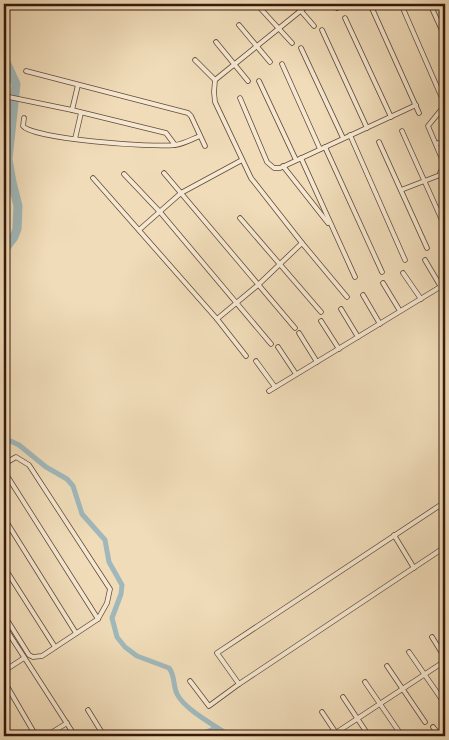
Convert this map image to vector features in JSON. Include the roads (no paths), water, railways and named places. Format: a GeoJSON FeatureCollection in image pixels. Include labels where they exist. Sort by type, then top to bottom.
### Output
{"type":"FeatureCollection","features":[{"type":"Feature","properties":{"kind":"street"},"geometry":{"type":"LineString","coordinates":[[295,4],[314,26]]}},
{"type":"Feature","properties":{"kind":"street"},"geometry":{"type":"LineString","coordinates":[[309,4],[215,80],[214,97],[242,160],[258,188],[347,297]]}},
{"type":"Feature","properties":{"kind":"street"},"geometry":{"type":"LineString","coordinates":[[370,4],[419,113]]}},
{"type":"Feature","properties":{"kind":"street"},"geometry":{"type":"LineString","coordinates":[[401,4],[445,105],[428,126],[445,167],[441,170],[440,175]]}},
{"type":"Feature","properties":{"kind":"street"},"geometry":{"type":"LineString","coordinates":[[430,4],[445,37]]}},
{"type":"Feature","properties":{"kind":"street"},"geometry":{"type":"LineString","coordinates":[[260,8],[292,44]]}},
{"type":"Feature","properties":{"kind":"street"},"geometry":{"type":"LineString","coordinates":[[345,18],[391,117]]}},
{"type":"Feature","properties":{"kind":"street"},"geometry":{"type":"LineString","coordinates":[[239,25],[270,62]]}},
{"type":"Feature","properties":{"kind":"street"},"geometry":{"type":"LineString","coordinates":[[322,30],[367,128]]}},
{"type":"Feature","properties":{"kind":"street"},"geometry":{"type":"LineString","coordinates":[[216,42],[248,80]]}},
{"type":"Feature","properties":{"kind":"street"},"geometry":{"type":"LineString","coordinates":[[301,48],[343,138]]}},
{"type":"Feature","properties":{"kind":"street"},"geometry":{"type":"LineString","coordinates":[[195,60],[215,80]]}},
{"type":"Feature","properties":{"kind":"street"},"geometry":{"type":"LineString","coordinates":[[282,64],[320,149]]}},
{"type":"Feature","properties":{"kind":"street"},"geometry":{"type":"LineString","coordinates":[[26,71],[188,113],[205,146]]}},
{"type":"Feature","properties":{"kind":"street"},"geometry":{"type":"LineString","coordinates":[[259,81],[296,160]]}},
{"type":"Feature","properties":{"kind":"street"},"geometry":{"type":"LineString","coordinates":[[72,110],[78,85]]}},
{"type":"Feature","properties":{"kind":"street"},"geometry":{"type":"LineString","coordinates":[[4,96],[72,110],[166,134],[175,145]]}},
{"type":"Feature","properties":{"kind":"street"},"geometry":{"type":"LineString","coordinates":[[240,98],[267,162],[274,168],[283,166],[416,105]]}},
{"type":"Feature","properties":{"kind":"street"},"geometry":{"type":"LineString","coordinates":[[75,139],[82,113]]}},
{"type":"Feature","properties":{"kind":"street"},"geometry":{"type":"LineString","coordinates":[[24,118],[23,126],[29,131],[75,139],[147,146],[175,145],[200,136]]}},
{"type":"Feature","properties":{"kind":"street"},"geometry":{"type":"LineString","coordinates":[[402,131],[445,227]]}},
{"type":"Feature","properties":{"kind":"street"},"geometry":{"type":"LineString","coordinates":[[350,136],[405,260]]}},
{"type":"Feature","properties":{"kind":"street"},"geometry":{"type":"LineString","coordinates":[[436,144],[445,140]]}},
{"type":"Feature","properties":{"kind":"street"},"geometry":{"type":"LineString","coordinates":[[379,142],[427,248]]}},
{"type":"Feature","properties":{"kind":"street"},"geometry":{"type":"LineString","coordinates":[[325,147],[382,272]]}},
{"type":"Feature","properties":{"kind":"street"},"geometry":{"type":"LineString","coordinates":[[300,158],[356,277]]}},
{"type":"Feature","properties":{"kind":"street"},"geometry":{"type":"LineString","coordinates":[[139,230],[181,193],[242,160]]}},
{"type":"Feature","properties":{"kind":"street"},"geometry":{"type":"LineString","coordinates":[[283,166],[333,228]]}},
{"type":"Feature","properties":{"kind":"street"},"geometry":{"type":"LineString","coordinates":[[164,173],[295,328]]}},
{"type":"Feature","properties":{"kind":"street"},"geometry":{"type":"LineString","coordinates":[[124,174],[160,212],[271,344]]}},
{"type":"Feature","properties":{"kind":"street"},"geometry":{"type":"LineString","coordinates":[[401,190],[440,175],[445,178]]}},
{"type":"Feature","properties":{"kind":"street"},"geometry":{"type":"LineString","coordinates":[[93,178],[217,319],[246,356]]}},
{"type":"Feature","properties":{"kind":"street"},"geometry":{"type":"LineString","coordinates":[[240,218],[320,312]]}},
{"type":"Feature","properties":{"kind":"street"},"geometry":{"type":"LineString","coordinates":[[217,319],[258,285],[302,243]]}},
{"type":"Feature","properties":{"kind":"street"},"geometry":{"type":"LineString","coordinates":[[269,391],[443,285],[425,260]]}},
{"type":"Feature","properties":{"kind":"street"},"geometry":{"type":"LineString","coordinates":[[403,272],[421,299]]}},
{"type":"Feature","properties":{"kind":"street"},"geometry":{"type":"LineString","coordinates":[[383,283],[400,311]]}},
{"type":"Feature","properties":{"kind":"street"},"geometry":{"type":"LineString","coordinates":[[363,295],[380,324]]}},
{"type":"Feature","properties":{"kind":"street"},"geometry":{"type":"LineString","coordinates":[[341,309],[358,338]]}},
{"type":"Feature","properties":{"kind":"street"},"geometry":{"type":"LineString","coordinates":[[321,321],[339,349]]}},
{"type":"Feature","properties":{"kind":"street"},"geometry":{"type":"LineString","coordinates":[[299,333],[317,362]]}},
{"type":"Feature","properties":{"kind":"street"},"geometry":{"type":"LineString","coordinates":[[278,347],[296,374]]}},
{"type":"Feature","properties":{"kind":"street"},"geometry":{"type":"LineString","coordinates":[[256,361],[275,387]]}},
{"type":"Feature","properties":{"kind":"street"},"geometry":{"type":"LineString","coordinates":[[4,464],[16,457],[29,465],[110,589],[107,603],[98,618],[42,656],[33,657],[29,655],[4,615]]}},
{"type":"Feature","properties":{"kind":"street"},"geometry":{"type":"LineString","coordinates":[[4,471],[98,618]]}},
{"type":"Feature","properties":{"kind":"street"},"geometry":{"type":"LineString","coordinates":[[239,684],[217,653],[445,502]]}},
{"type":"Feature","properties":{"kind":"street"},"geometry":{"type":"LineString","coordinates":[[4,518],[76,633]]}},
{"type":"Feature","properties":{"kind":"street"},"geometry":{"type":"LineString","coordinates":[[394,536],[414,568]]}},
{"type":"Feature","properties":{"kind":"street"},"geometry":{"type":"LineString","coordinates":[[190,681],[209,706],[239,684],[445,548]]}},
{"type":"Feature","properties":{"kind":"street"},"geometry":{"type":"LineString","coordinates":[[4,567],[55,647]]}},
{"type":"Feature","properties":{"kind":"street"},"geometry":{"type":"LineString","coordinates":[[4,626],[75,736]]}},
{"type":"Feature","properties":{"kind":"street"},"geometry":{"type":"LineString","coordinates":[[331,736],[337,735],[445,660],[432,637]]}},
{"type":"Feature","properties":{"kind":"street"},"geometry":{"type":"LineString","coordinates":[[409,652],[445,704]]}},
{"type":"Feature","properties":{"kind":"street"},"geometry":{"type":"LineString","coordinates":[[4,671],[24,658]]}},
{"type":"Feature","properties":{"kind":"street"},"geometry":{"type":"LineString","coordinates":[[387,666],[425,722]]}},
{"type":"Feature","properties":{"kind":"street"},"geometry":{"type":"LineString","coordinates":[[4,681],[36,736]]}},
{"type":"Feature","properties":{"kind":"street"},"geometry":{"type":"LineString","coordinates":[[365,682],[402,736]]}},
{"type":"Feature","properties":{"kind":"street"},"geometry":{"type":"LineString","coordinates":[[343,697],[369,736]]}},
{"type":"Feature","properties":{"kind":"street"},"geometry":{"type":"LineString","coordinates":[[88,710],[104,736]]}},
{"type":"Feature","properties":{"kind":"street"},"geometry":{"type":"LineString","coordinates":[[322,712],[337,735]]}},
{"type":"Feature","properties":{"kind":"street"},"geometry":{"type":"LineString","coordinates":[[46,736],[67,723]]}},
{"type":"Feature","properties":{"kind":"street"},"geometry":{"type":"LineString","coordinates":[[433,727],[440,736]]}},
{"type":"Feature","properties":{"kind":"waterway"},"geometry":{"type":"LineString","coordinates":[[4,58],[16,84],[8,159],[18,206],[17,229],[14,237],[4,250]]}},
{"type":"Feature","properties":{"kind":"waterway"},"geometry":{"type":"LineString","coordinates":[[4,438],[19,445],[46,467],[67,479],[73,486],[82,514],[105,540],[109,562],[122,585],[121,594],[112,618],[117,637],[125,647],[137,656],[169,668],[177,694],[181,700],[194,712],[230,736]]}},
{"type":"Feature","properties":{"kind":"waterway"},"geometry":{"type":"LineString","coordinates":[[197,736],[216,728]]}}]}
